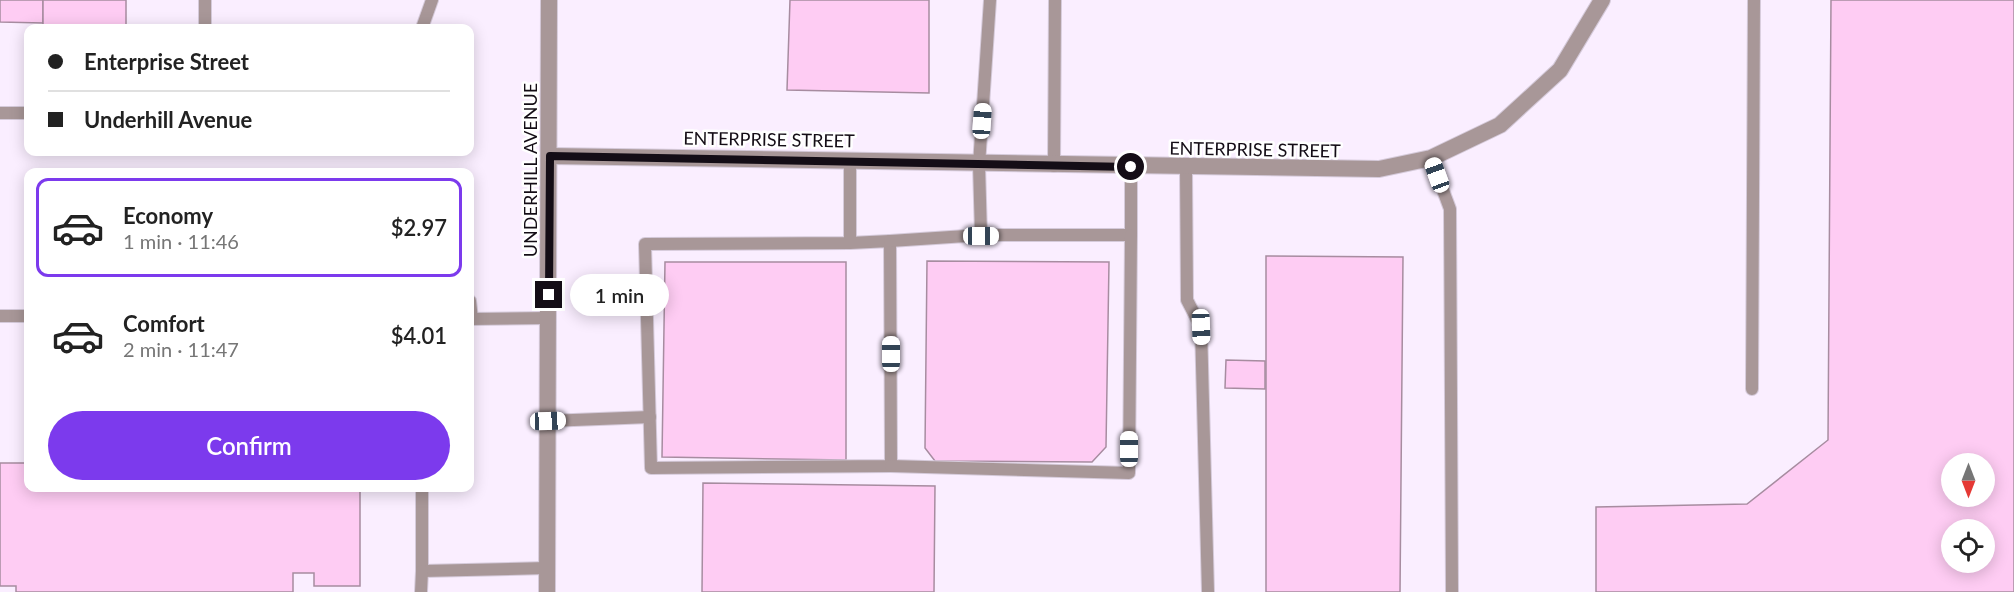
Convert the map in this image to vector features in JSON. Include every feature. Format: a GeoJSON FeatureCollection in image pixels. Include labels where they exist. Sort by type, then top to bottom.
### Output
{"type":"FeatureCollection","features":[{"type":"Feature","properties":{"kind":"street","name":"UNDERHILL AVENUE"},"geometry":{"type":"LineString","coordinates":[[547,592],[549,0]]}},
{"type":"Feature","properties":{"kind":"street","name":"ENTERPRISE STREET"},"geometry":{"type":"LineString","coordinates":[[550,156],[1379,170],[1431,158],[1500,125],[1560,70],[1602,0]]}},
{"type":"Feature","properties":{"kind":"lane"},"geometry":{"type":"LineString","coordinates":[[205,0],[205,24]]}},
{"type":"Feature","properties":{"kind":"lane"},"geometry":{"type":"LineString","coordinates":[[423,24],[432,0]]}},
{"type":"Feature","properties":{"kind":"lane"},"geometry":{"type":"LineString","coordinates":[[981,236],[979,165],[990,0]]}},
{"type":"Feature","properties":{"kind":"lane"},"geometry":{"type":"LineString","coordinates":[[1054,166],[1055,0]]}},
{"type":"Feature","properties":{"kind":"lane"},"geometry":{"type":"LineString","coordinates":[[1752,389],[1754,0]]}},
{"type":"Feature","properties":{"kind":"lane"},"geometry":{"type":"LineString","coordinates":[[0,113],[24,113]]}},
{"type":"Feature","properties":{"kind":"lane"},"geometry":{"type":"LineString","coordinates":[[1431,158],[1450,209],[1452,592]]}},
{"type":"Feature","properties":{"kind":"lane"},"geometry":{"type":"LineString","coordinates":[[850,161],[850,243]]}},
{"type":"Feature","properties":{"kind":"lane"},"geometry":{"type":"LineString","coordinates":[[1131,167],[1131,235],[1129,473],[891,466],[651,468],[645,244],[850,243],[981,236],[1131,235]]}},
{"type":"Feature","properties":{"kind":"lane"},"geometry":{"type":"LineString","coordinates":[[1186,168],[1187,300],[1201,327],[1208,592]]}},
{"type":"Feature","properties":{"kind":"lane"},"geometry":{"type":"LineString","coordinates":[[890,242],[891,466]]}},
{"type":"Feature","properties":{"kind":"lane"},"geometry":{"type":"LineString","coordinates":[[0,316],[24,316]]}},
{"type":"Feature","properties":{"kind":"lane"},"geometry":{"type":"LineString","coordinates":[[474,319],[549,318]]}},
{"type":"Feature","properties":{"kind":"lane"},"geometry":{"type":"LineString","coordinates":[[548,421],[650,417]]}},
{"type":"Feature","properties":{"kind":"lane"},"geometry":{"type":"LineString","coordinates":[[421,592],[422,492]]}},
{"type":"Feature","properties":{"kind":"lane"},"geometry":{"type":"LineString","coordinates":[[422,572],[548,568]]}},
{"type":"Feature","properties":{"kind":"building"},"geometry":{"type":"Polygon","coordinates":[[[0,0],[43,0],[43,23],[0,22],[0,0]]]}},
{"type":"Feature","properties":{"kind":"building"},"geometry":{"type":"Polygon","coordinates":[[[43,0],[126,0],[126,24],[43,24],[43,0]]]}},
{"type":"Feature","properties":{"kind":"building"},"geometry":{"type":"Polygon","coordinates":[[[790,0],[929,0],[929,93],[787,90],[790,0]]]}},
{"type":"Feature","properties":{"kind":"building"},"geometry":{"type":"Polygon","coordinates":[[[1831,0],[2014,0],[2014,592],[1596,592],[1596,507],[1747,504],[1828,440],[1831,0]]]}},
{"type":"Feature","properties":{"kind":"building"},"geometry":{"type":"Polygon","coordinates":[[[1266,256],[1403,257],[1400,592],[1266,592],[1266,256]]]}},
{"type":"Feature","properties":{"kind":"building"},"geometry":{"type":"Polygon","coordinates":[[[927,261],[1109,262],[1106,447],[1092,462],[935,461],[925,448],[927,261]]]}},
{"type":"Feature","properties":{"kind":"building"},"geometry":{"type":"Polygon","coordinates":[[[665,262],[846,262],[846,460],[662,457],[665,262]]]}},
{"type":"Feature","properties":{"kind":"building"},"geometry":{"type":"Polygon","coordinates":[[[1226,360],[1265,361],[1265,389],[1225,388],[1226,360]]]}},
{"type":"Feature","properties":{"kind":"building"},"geometry":{"type":"Polygon","coordinates":[[[0,463],[24,463],[24,492],[360,492],[360,586],[314,586],[314,573],[293,573],[293,592],[16,592],[16,586],[0,586],[0,463]]]}},
{"type":"Feature","properties":{"kind":"building"},"geometry":{"type":"Polygon","coordinates":[[[703,483],[935,486],[934,592],[702,592],[703,483]]]}},
{"type":"Feature","properties":{"kind":"route"},"geometry":{"type":"LineString","coordinates":[[549,295],[550,156],[598,155],[1131,167]]}}]}
